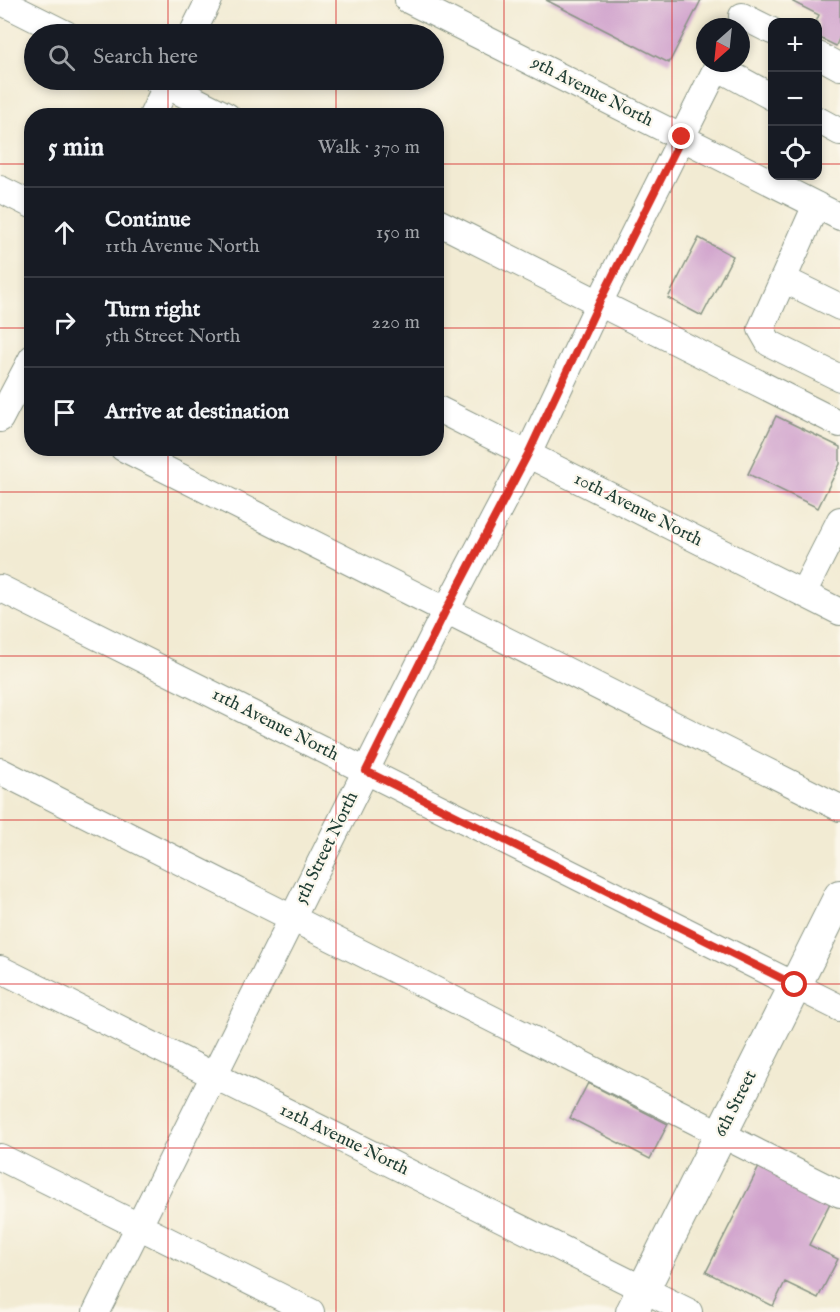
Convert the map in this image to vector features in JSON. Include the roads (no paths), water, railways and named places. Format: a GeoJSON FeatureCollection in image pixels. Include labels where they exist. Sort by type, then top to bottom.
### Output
{"type":"FeatureCollection","features":[{"type":"Feature","properties":{"kind":"main road","name":"6th Street"},"geometry":{"type":"LineString","coordinates":[[637,1301],[840,896]]}},
{"type":"Feature","properties":{"kind":"street"},"geometry":{"type":"LineString","coordinates":[[197,24],[209,0]]}},
{"type":"Feature","properties":{"kind":"street","name":"9th Avenue North"},"geometry":{"type":"LineString","coordinates":[[408,0],[840,217]]}},
{"type":"Feature","properties":{"kind":"street"},"geometry":{"type":"LineString","coordinates":[[0,1],[46,24]]}},
{"type":"Feature","properties":{"kind":"street"},"geometry":{"type":"LineString","coordinates":[[743,14],[768,29]]}},
{"type":"Feature","properties":{"kind":"street"},"geometry":{"type":"LineString","coordinates":[[822,57],[840,67]]}},
{"type":"Feature","properties":{"kind":"street","name":"5th Street North"},"geometry":{"type":"LineString","coordinates":[[96,1312],[446,610],[528,454],[599,303],[714,72]]}},
{"type":"Feature","properties":{"kind":"street"},"geometry":{"type":"LineString","coordinates":[[730,72],[768,95]]}},
{"type":"Feature","properties":{"kind":"street"},"geometry":{"type":"LineString","coordinates":[[155,108],[161,90]]}},
{"type":"Feature","properties":{"kind":"street"},"geometry":{"type":"LineString","coordinates":[[180,90],[213,108]]}},
{"type":"Feature","properties":{"kind":"street"},"geometry":{"type":"LineString","coordinates":[[822,122],[840,132]]}},
{"type":"Feature","properties":{"kind":"street"},"geometry":{"type":"LineString","coordinates":[[0,189],[24,201]]}},
{"type":"Feature","properties":{"kind":"street"},"geometry":{"type":"LineString","coordinates":[[816,205],[761,329],[770,342],[840,378]]}},
{"type":"Feature","properties":{"kind":"street"},"geometry":{"type":"LineString","coordinates":[[444,225],[840,424]]}},
{"type":"Feature","properties":{"kind":"street"},"geometry":{"type":"LineString","coordinates":[[783,279],[840,307]]}},
{"type":"Feature","properties":{"kind":"street"},"geometry":{"type":"LineString","coordinates":[[0,419],[24,375]]}},
{"type":"Feature","properties":{"kind":"street","name":"10th Avenue North"},"geometry":{"type":"LineString","coordinates":[[444,412],[840,612]]}},
{"type":"Feature","properties":{"kind":"street"},"geometry":{"type":"LineString","coordinates":[[139,456],[840,808]]}},
{"type":"Feature","properties":{"kind":"street"},"geometry":{"type":"LineString","coordinates":[[802,592],[840,520]]}},
{"type":"Feature","properties":{"kind":"street","name":"11th Avenue North"},"geometry":{"type":"LineString","coordinates":[[0,588],[840,1008]]}},
{"type":"Feature","properties":{"kind":"street"},"geometry":{"type":"LineString","coordinates":[[0,771],[840,1194]]}},
{"type":"Feature","properties":{"kind":"street","name":"12th Avenue North"},"geometry":{"type":"LineString","coordinates":[[0,969],[214,1076],[637,1301],[689,1312]]}},
{"type":"Feature","properties":{"kind":"street"},"geometry":{"type":"LineString","coordinates":[[0,1157],[310,1312]]}}]}
